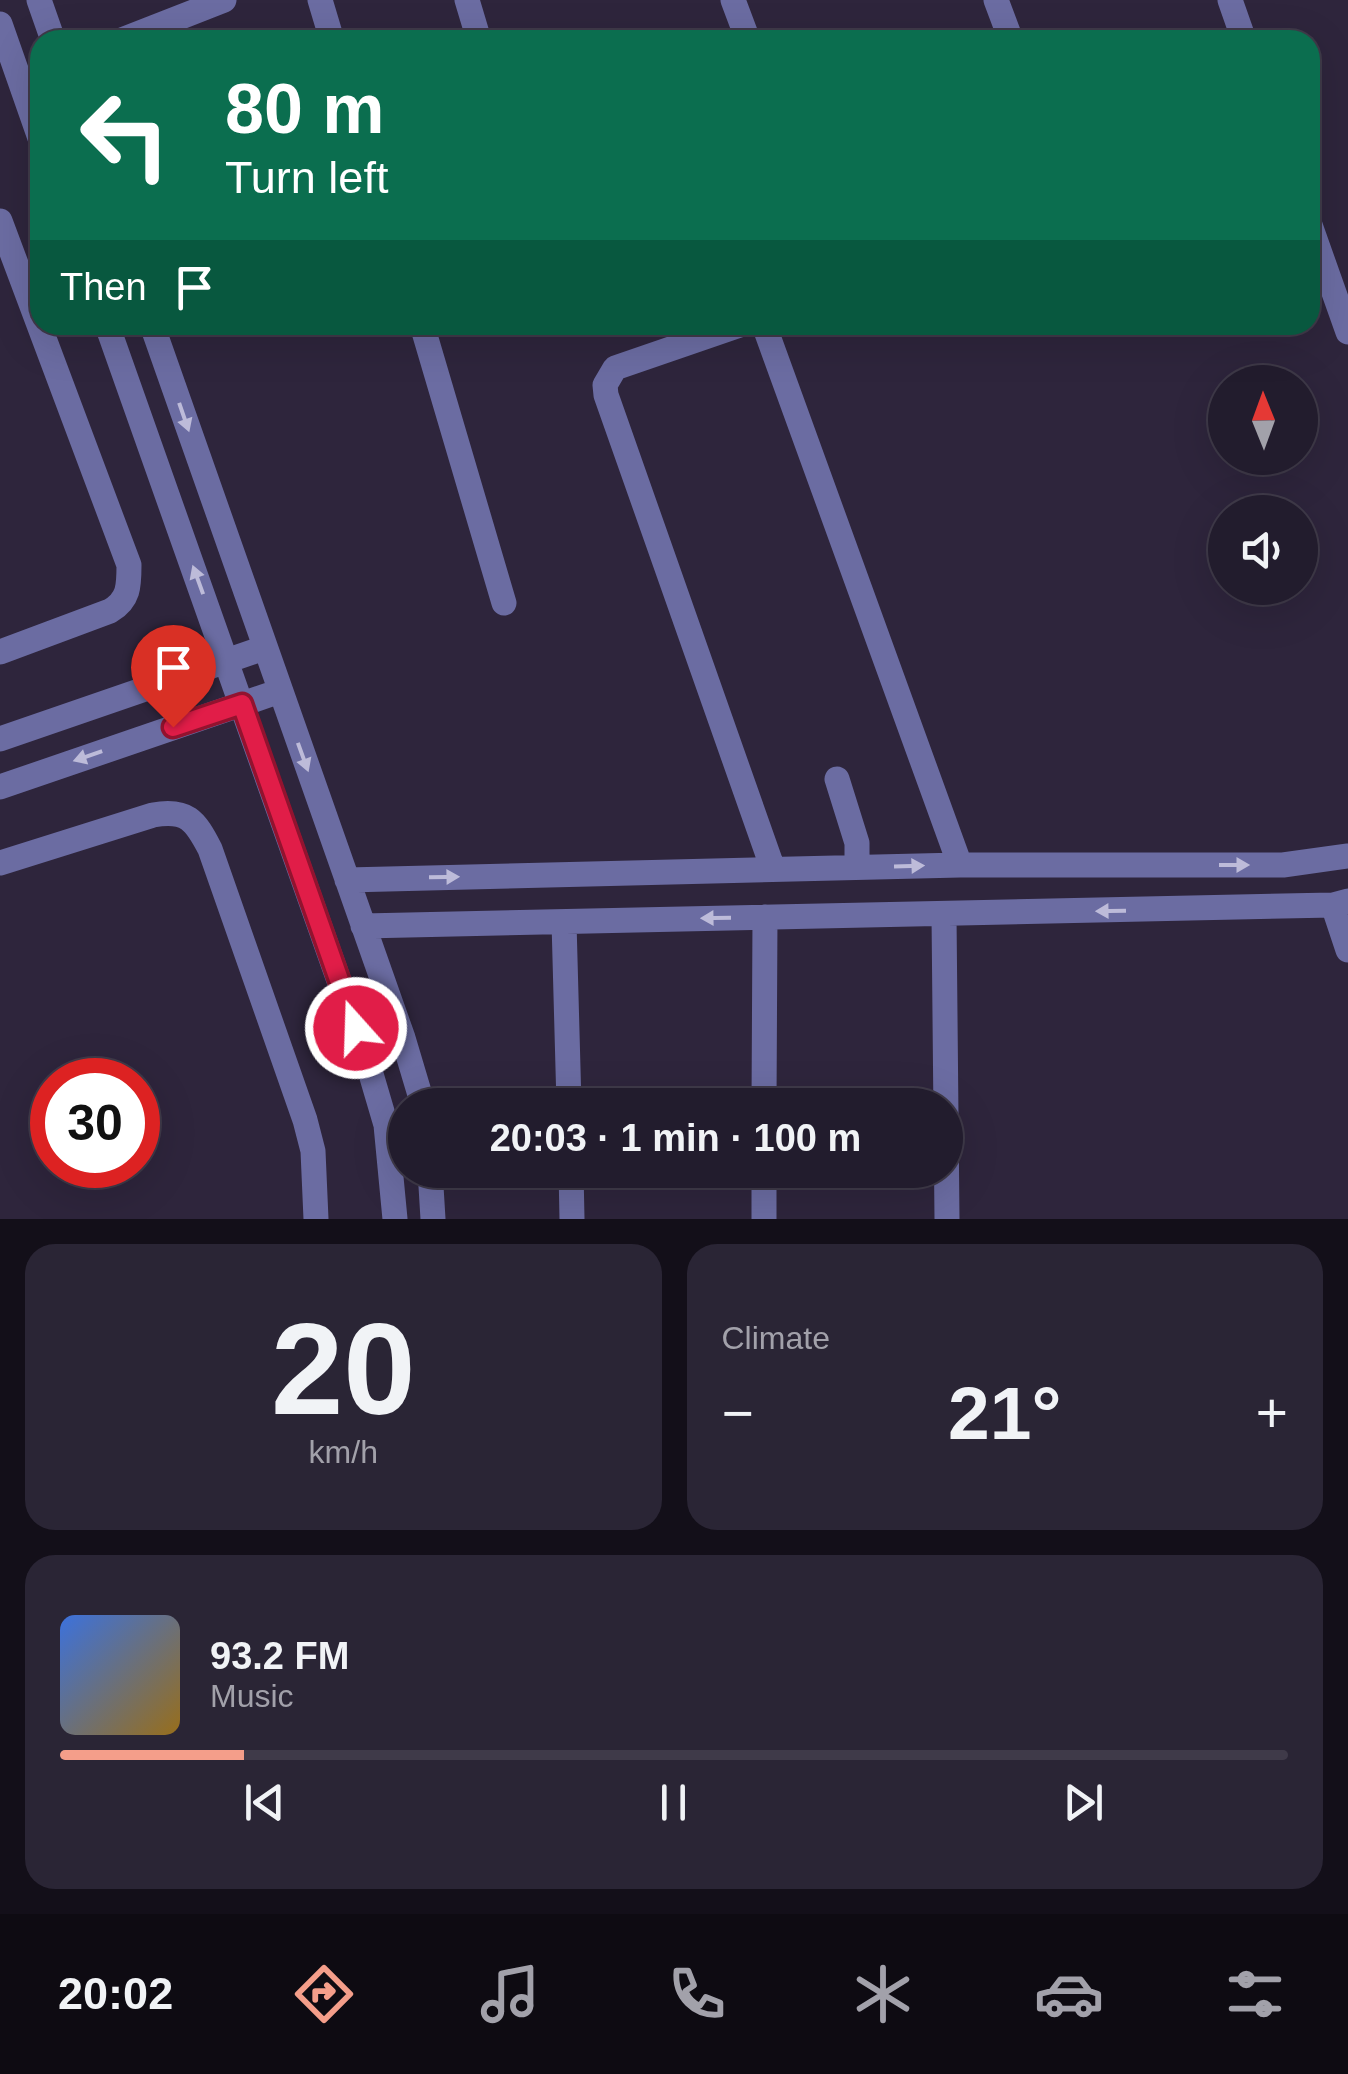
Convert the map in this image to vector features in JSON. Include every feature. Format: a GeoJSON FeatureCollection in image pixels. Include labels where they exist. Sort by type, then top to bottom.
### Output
{"type":"FeatureCollection","features":[{"type":"Feature","properties":{"kind":"street"},"geometry":{"type":"LineString","coordinates":[[39,0],[50,30]]}},
{"type":"Feature","properties":{"kind":"street"},"geometry":{"type":"LineString","coordinates":[[142,30],[189,6],[224,0]]}},
{"type":"Feature","properties":{"kind":"street"},"geometry":{"type":"LineString","coordinates":[[320,0],[329,30]]}},
{"type":"Feature","properties":{"kind":"street"},"geometry":{"type":"LineString","coordinates":[[467,0],[477,30]]}},
{"type":"Feature","properties":{"kind":"street"},"geometry":{"type":"LineString","coordinates":[[733,0],[744,30]]}},
{"type":"Feature","properties":{"kind":"street"},"geometry":{"type":"LineString","coordinates":[[996,0],[1006,30]]}},
{"type":"Feature","properties":{"kind":"street"},"geometry":{"type":"LineString","coordinates":[[1230,0],[1240,30]]}},
{"type":"Feature","properties":{"kind":"street"},"geometry":{"type":"LineString","coordinates":[[0,24],[30,110]]}},
{"type":"Feature","properties":{"kind":"street"},"geometry":{"type":"LineString","coordinates":[[0,221],[30,302]]}},
{"type":"Feature","properties":{"kind":"street"},"geometry":{"type":"LineString","coordinates":[[1320,275],[1348,332]]}},
{"type":"Feature","properties":{"kind":"street"},"geometry":{"type":"LineString","coordinates":[[0,652],[110,611],[129,589],[128,565],[42,335]]}},
{"type":"Feature","properties":{"kind":"street"},"geometry":{"type":"LineString","coordinates":[[110,335],[366,1057],[386,1125],[395,1219]]}},
{"type":"Feature","properties":{"kind":"street"},"geometry":{"type":"LineString","coordinates":[[155,335],[417,1088]]}},
{"type":"Feature","properties":{"kind":"street"},"geometry":{"type":"LineString","coordinates":[[425,335],[504,603]]}},
{"type":"Feature","properties":{"kind":"street"},"geometry":{"type":"LineString","coordinates":[[711,335],[614,368],[605,385],[606,394],[773,869]]}},
{"type":"Feature","properties":{"kind":"street"},"geometry":{"type":"LineString","coordinates":[[768,335],[960,864]]}},
{"type":"Feature","properties":{"kind":"street"},"geometry":{"type":"LineString","coordinates":[[0,739],[264,648]]}},
{"type":"Feature","properties":{"kind":"street"},"geometry":{"type":"LineString","coordinates":[[0,786],[280,691]]}},
{"type":"Feature","properties":{"kind":"street"},"geometry":{"type":"LineString","coordinates":[[837,779],[857,844],[857,867]]}},
{"type":"Feature","properties":{"kind":"street"},"geometry":{"type":"LineString","coordinates":[[0,863],[153,814],[174,811],[189,818],[210,849],[306,1120],[313,1151],[316,1219]]}},
{"type":"Feature","properties":{"kind":"street"},"geometry":{"type":"LineString","coordinates":[[347,880],[960,864],[1283,864],[1348,856]]}},
{"type":"Feature","properties":{"kind":"street"},"geometry":{"type":"LineString","coordinates":[[364,926],[1340,903],[1348,950]]}},
{"type":"Feature","properties":{"kind":"street"},"geometry":{"type":"LineString","coordinates":[[944,915],[947,1219]]}},
{"type":"Feature","properties":{"kind":"street"},"geometry":{"type":"LineString","coordinates":[[764,1088],[765,917]]}},
{"type":"Feature","properties":{"kind":"street"},"geometry":{"type":"LineString","coordinates":[[564,922],[569,1088]]}},
{"type":"Feature","properties":{"kind":"street"},"geometry":{"type":"LineString","coordinates":[[431,1188],[433,1219]]}},
{"type":"Feature","properties":{"kind":"street"},"geometry":{"type":"LineString","coordinates":[[571,1188],[572,1219]]}},
{"type":"Feature","properties":{"kind":"street"},"geometry":{"type":"LineString","coordinates":[[764,1188],[764,1219]]}},
{"type":"Feature","properties":{"kind":"route"},"geometry":{"type":"LineString","coordinates":[[173,727],[242,704],[356,1028]]}}]}
